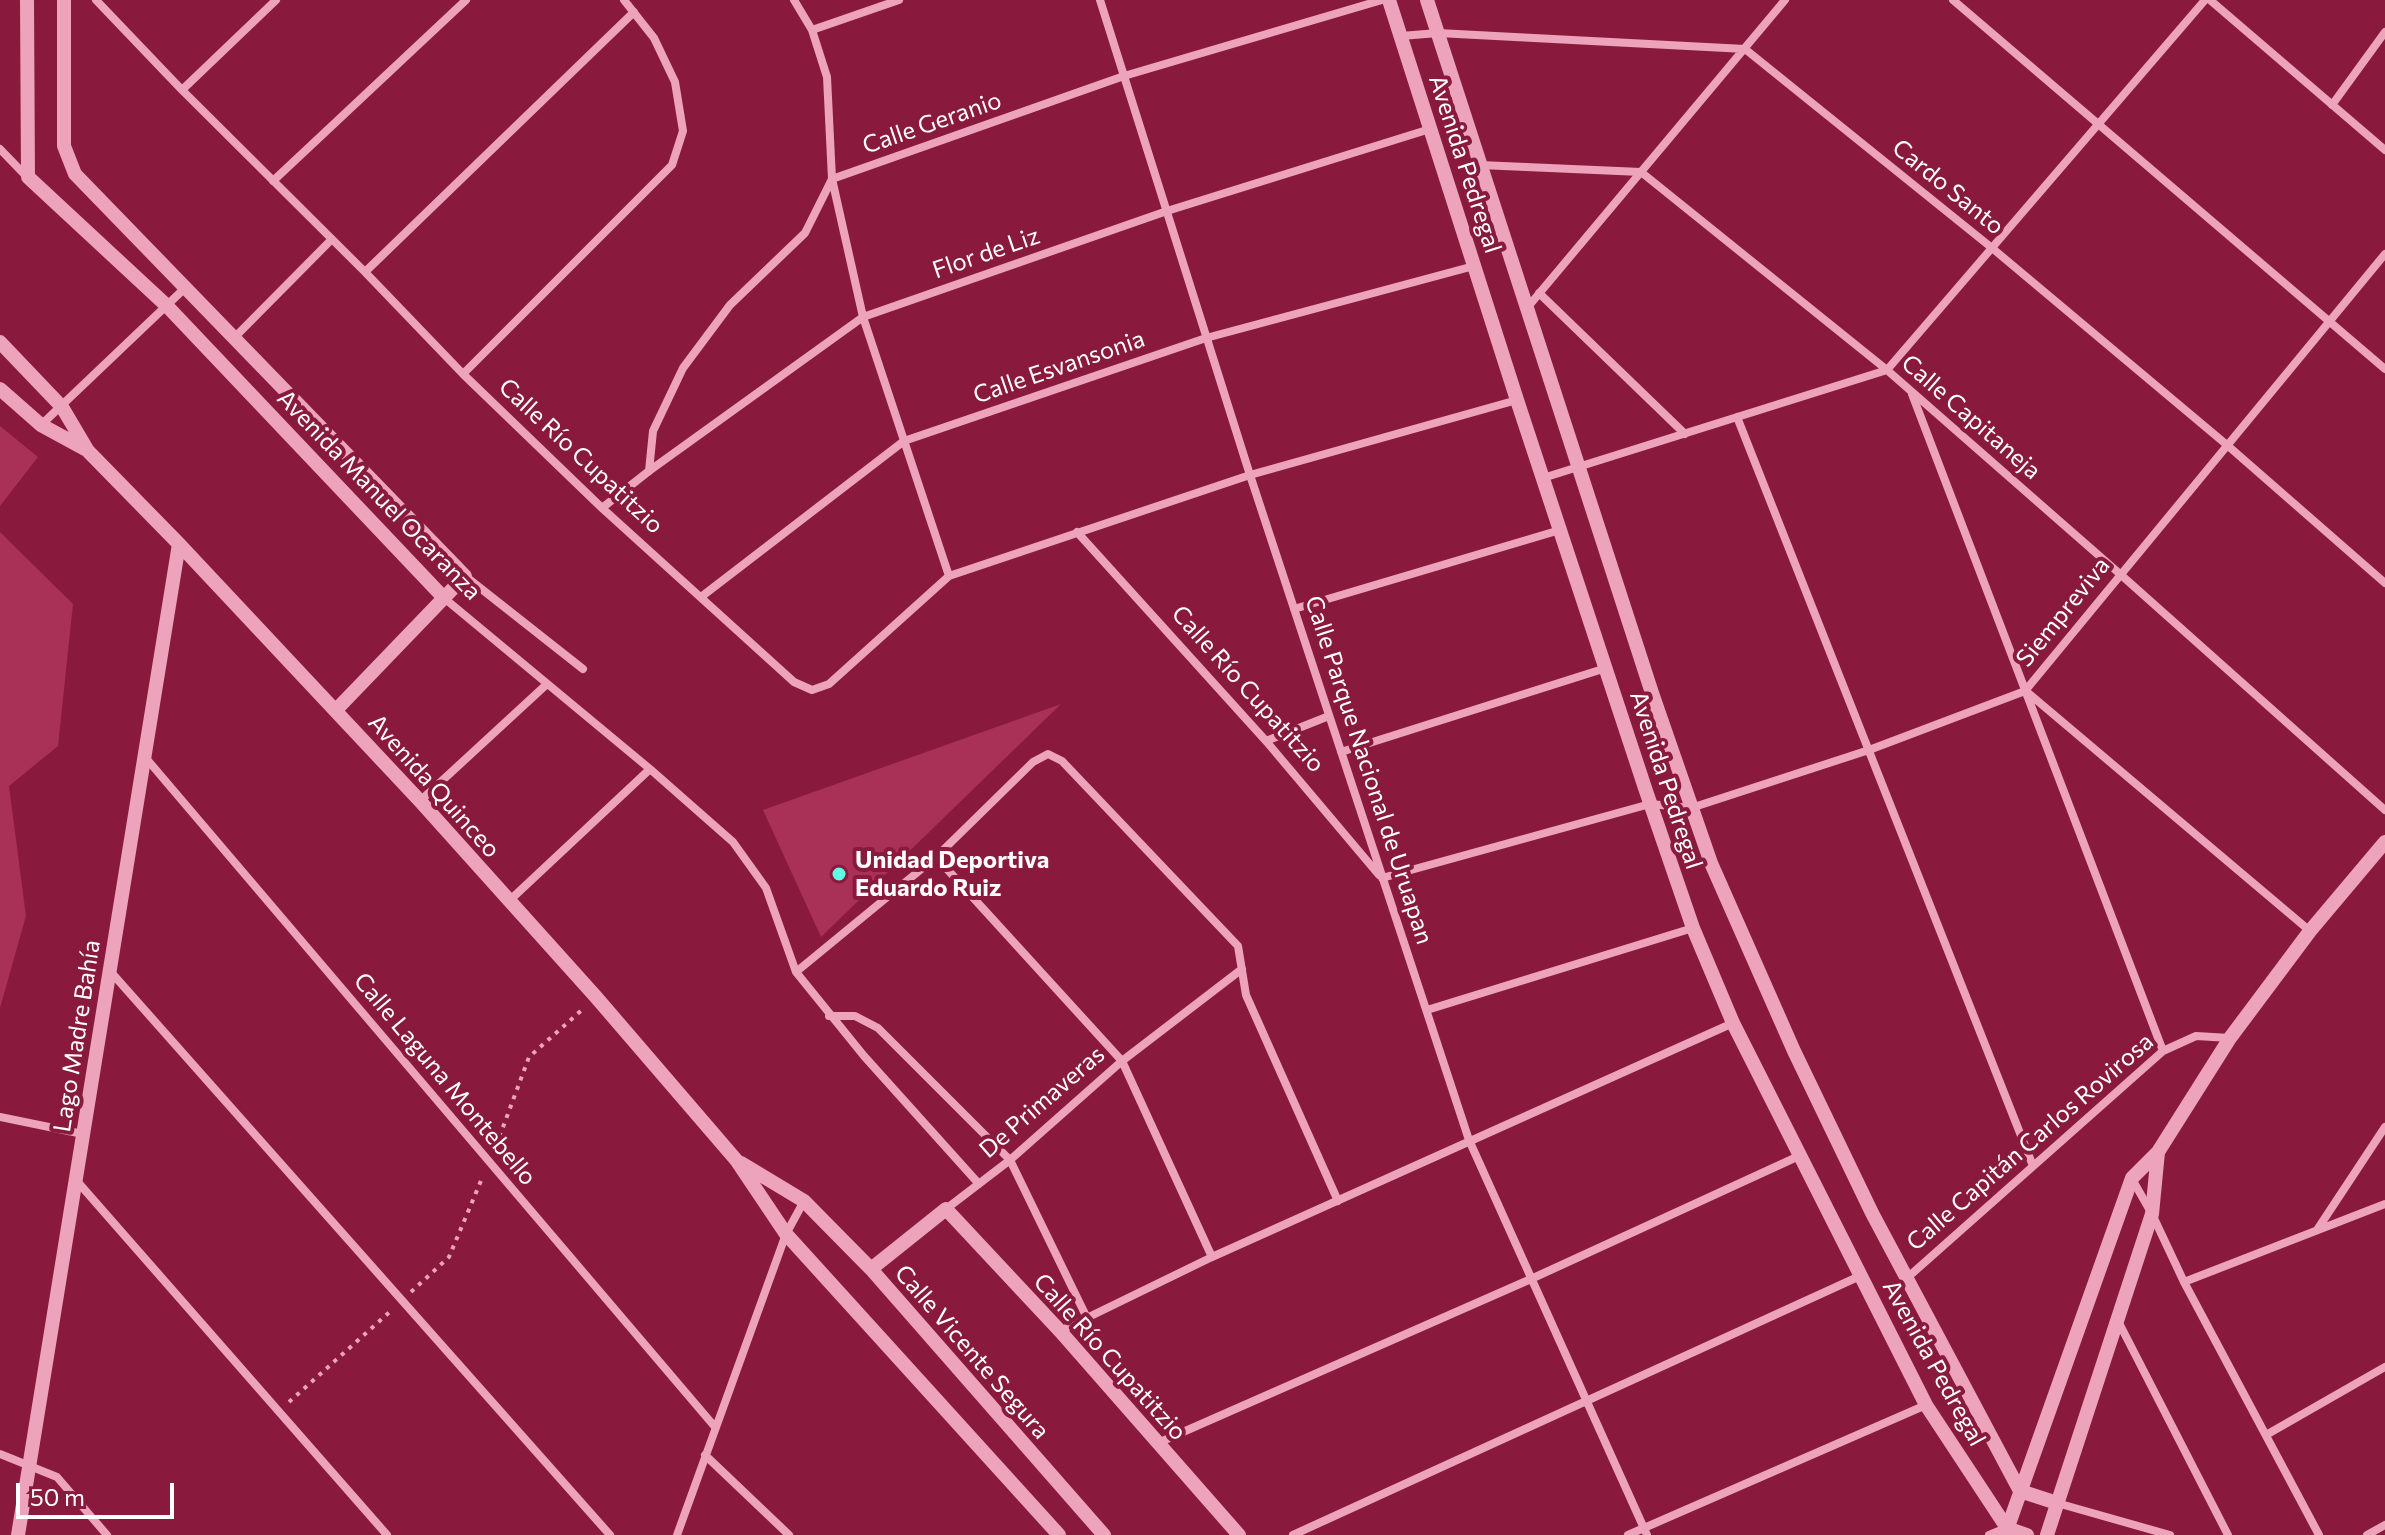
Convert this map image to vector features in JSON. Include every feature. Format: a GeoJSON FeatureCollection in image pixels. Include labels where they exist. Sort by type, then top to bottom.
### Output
{"type":"FeatureCollection","features":[{"type":"Feature","properties":{"kind":"street"},"geometry":{"type":"LineString","coordinates":[[27,0],[28,177]]}},
{"type":"Feature","properties":{"kind":"street","name":"Avenida Manuel Ocaranza"},"geometry":{"type":"LineString","coordinates":[[64,0],[64,146],[75,174],[465,576],[583,669]]}},
{"type":"Feature","properties":{"kind":"street","name":"Calle Río Cupatitzio"},"geometry":{"type":"LineString","coordinates":[[96,0],[463,374],[602,508],[794,682],[812,690],[829,684],[949,576]]}},
{"type":"Feature","properties":{"kind":"street"},"geometry":{"type":"LineString","coordinates":[[182,90],[276,0]]}},
{"type":"Feature","properties":{"kind":"street"},"geometry":{"type":"LineString","coordinates":[[273,181],[466,0]]}},
{"type":"Feature","properties":{"kind":"street"},"geometry":{"type":"LineString","coordinates":[[463,374],[672,165],[683,131],[675,82],[654,38],[624,0]]}},
{"type":"Feature","properties":{"kind":"street"},"geometry":{"type":"LineString","coordinates":[[794,0],[812,30],[827,77],[832,179],[863,317],[949,576],[1250,475],[1517,400]]}},
{"type":"Feature","properties":{"kind":"street"},"geometry":{"type":"LineString","coordinates":[[812,30],[899,0]]}},
{"type":"Feature","properties":{"kind":"street","name":"Calle Parque Nacional de Uruapan"},"geometry":{"type":"LineString","coordinates":[[1100,0],[1250,475],[1469,1140],[1645,1531]]}},
{"type":"Feature","properties":{"kind":"street","name":"Calle Geranio"},"geometry":{"type":"LineString","coordinates":[[832,179],[1124,76],[1382,0]]}},
{"type":"Feature","properties":{"kind":"street","name":"Avenida Pedregal"},"geometry":{"type":"LineString","coordinates":[[1389,0],[1517,400],[1693,928],[1733,1023],[1926,1405],[2006,1531]]}},
{"type":"Feature","properties":{"kind":"street","name":"Avenida Pedregal"},"geometry":{"type":"LineString","coordinates":[[1427,0],[1578,467],[1711,863],[1794,1051],[1872,1213],[2020,1491]]}},
{"type":"Feature","properties":{"kind":"street"},"geometry":{"type":"LineString","coordinates":[[1527,308],[1785,0]]}},
{"type":"Feature","properties":{"kind":"street"},"geometry":{"type":"LineString","coordinates":[[1953,0],[2385,369]]}},
{"type":"Feature","properties":{"kind":"street"},"geometry":{"type":"LineString","coordinates":[[1543,478],[1887,370],[2208,0],[2385,150]]}},
{"type":"Feature","properties":{"kind":"street"},"geometry":{"type":"LineString","coordinates":[[365,272],[634,12]]}},
{"type":"Feature","properties":{"kind":"street"},"geometry":{"type":"LineString","coordinates":[[2332,105],[2385,32]]}},
{"type":"Feature","properties":{"kind":"street"},"geometry":{"type":"LineString","coordinates":[[1401,36],[1438,33],[1745,49]]}},
{"type":"Feature","properties":{"kind":"street","name":"Cardo Santo"},"geometry":{"type":"LineString","coordinates":[[1745,49],[1992,248],[2227,445],[2385,583]]}},
{"type":"Feature","properties":{"kind":"street","name":"Flor de Liz"},"geometry":{"type":"LineString","coordinates":[[602,508],[863,317],[1167,211],[1430,129]]}},
{"type":"Feature","properties":{"kind":"street"},"geometry":{"type":"LineString","coordinates":[[0,149],[28,177]]}},
{"type":"Feature","properties":{"kind":"street"},"geometry":{"type":"LineString","coordinates":[[1480,165],[1641,172]]}},
{"type":"Feature","properties":{"kind":"street","name":"Calle Capitaneja"},"geometry":{"type":"LineString","coordinates":[[1641,172],[1887,370],[2385,810]]}},
{"type":"Feature","properties":{"kind":"street","name":"Avenida Manuel Ocaranza"},"geometry":{"type":"LineString","coordinates":[[28,177],[167,306],[444,598],[733,842],[766,888],[796,972],[829,1016],[979,1184]]}},
{"type":"Feature","properties":{"kind":"street"},"geometry":{"type":"LineString","coordinates":[[649,471],[653,431],[683,368],[730,305],[805,233],[832,179]]}},
{"type":"Feature","properties":{"kind":"street"},"geometry":{"type":"LineString","coordinates":[[234,338],[332,239]]}},
{"type":"Feature","properties":{"kind":"street","name":"Siempreviva"},"geometry":{"type":"LineString","coordinates":[[1650,804],[1691,808],[1869,750],[2025,691],[2385,254]]}},
{"type":"Feature","properties":{"kind":"street","name":"Calle Esvansonia"},"geometry":{"type":"LineString","coordinates":[[701,597],[904,441],[1206,338],[1474,266]]}},
{"type":"Feature","properties":{"kind":"street"},"geometry":{"type":"LineString","coordinates":[[41,425],[185,288]]}},
{"type":"Feature","properties":{"kind":"street"},"geometry":{"type":"LineString","coordinates":[[1539,293],[1685,434]]}},
{"type":"Feature","properties":{"kind":"street","name":"Avenida Quinceo"},"geometry":{"type":"LineString","coordinates":[[0,342],[62,407],[88,451],[336,710],[596,997],[737,1161],[786,1234]]}},
{"type":"Feature","properties":{"kind":"street","name":"Avenida Quinceo"},"geometry":{"type":"LineString","coordinates":[[0,389],[41,425],[88,451]]}},
{"type":"Feature","properties":{"kind":"street"},"geometry":{"type":"LineString","coordinates":[[1912,393],[2163,1051]]}},
{"type":"Feature","properties":{"kind":"street"},"geometry":{"type":"LineString","coordinates":[[1737,417],[2033,1166]]}},
{"type":"Feature","properties":{"kind":"street"},"geometry":{"type":"LineString","coordinates":[[1294,609],[1560,530]]}},
{"type":"Feature","properties":{"kind":"street","name":"Calle Río Cupatitzio"},"geometry":{"type":"LineString","coordinates":[[1077,532],[1266,741],[1382,878]]}},
{"type":"Feature","properties":{"kind":"street","name":"Lago Madre Bahía"},"geometry":{"type":"LineString","coordinates":[[18,1535],[179,544]]}},
{"type":"Feature","properties":{"kind":"street"},"geometry":{"type":"LineString","coordinates":[[336,710],[465,576]]}},
{"type":"Feature","properties":{"kind":"street"},"geometry":{"type":"LineString","coordinates":[[1341,752],[1607,668]]}},
{"type":"Feature","properties":{"kind":"street"},"geometry":{"type":"LineString","coordinates":[[420,801],[547,684]]}},
{"type":"Feature","properties":{"kind":"street"},"geometry":{"type":"LineString","coordinates":[[2025,691],[2310,931]]}},
{"type":"Feature","properties":{"kind":"street"},"geometry":{"type":"LineString","coordinates":[[1266,741],[1329,716]]}},
{"type":"Feature","properties":{"kind":"street"},"geometry":{"type":"LineString","coordinates":[[796,972],[936,857],[1033,762],[1048,754],[1062,761],[1238,946],[1246,995],[1338,1201]]}},
{"type":"Feature","properties":{"kind":"street","name":"Calle Laguna Montebello"},"geometry":{"type":"LineString","coordinates":[[145,756],[715,1427]]}},
{"type":"Feature","properties":{"kind":"street"},"geometry":{"type":"LineString","coordinates":[[509,901],[650,769]]}},
{"type":"Feature","properties":{"kind":"street"},"geometry":{"type":"LineString","coordinates":[[1382,878],[1650,804]]}},
{"type":"Feature","properties":{"kind":"street"},"geometry":{"type":"LineString","coordinates":[[2006,1531],[2132,1178],[2158,1152],[2230,1038],[2310,931],[2385,842]]}},
{"type":"Feature","properties":{"kind":"street"},"geometry":{"type":"LineString","coordinates":[[936,857],[1122,1061],[1212,1257]]}},
{"type":"Feature","properties":{"kind":"street"},"geometry":{"type":"LineString","coordinates":[[1427,1010],[1693,928]]}},
{"type":"Feature","properties":{"kind":"street","name":"De Primaveras"},"geometry":{"type":"LineString","coordinates":[[871,1269],[1010,1160],[1122,1061],[1242,969]]}},
{"type":"Feature","properties":{"kind":"street"},"geometry":{"type":"LineString","coordinates":[[110,971],[610,1535]]}},
{"type":"Feature","properties":{"kind":"street"},"geometry":{"type":"LineString","coordinates":[[829,1016],[855,1016],[878,1028],[1010,1160],[1087,1318]]}},
{"type":"Feature","properties":{"kind":"street"},"geometry":{"type":"LineString","coordinates":[[1060,1331],[1212,1257],[1733,1023]]}},
{"type":"Feature","properties":{"kind":"street","name":"Calle Capitán Carlos Rovirosa"},"geometry":{"type":"LineString","coordinates":[[1907,1278],[2163,1051],[2196,1036],[2230,1038]]}},
{"type":"Feature","properties":{"kind":"street"},"geometry":{"type":"LineString","coordinates":[[0,1117],[83,1134]]}},
{"type":"Feature","properties":{"kind":"street"},"geometry":{"type":"LineString","coordinates":[[2316,1231],[2385,1127]]}},
{"type":"Feature","properties":{"kind":"street"},"geometry":{"type":"LineString","coordinates":[[2047,1535],[2152,1214],[2158,1152]]}},
{"type":"Feature","properties":{"kind":"street"},"geometry":{"type":"LineString","coordinates":[[1158,1444],[1799,1156]]}},
{"type":"Feature","properties":{"kind":"street","name":"Avenida Quinceo"},"geometry":{"type":"LineString","coordinates":[[737,1161],[804,1201]]}},
{"type":"Feature","properties":{"kind":"street"},"geometry":{"type":"LineString","coordinates":[[2132,1178],[2319,1535]]}},
{"type":"Feature","properties":{"kind":"street"},"geometry":{"type":"LineString","coordinates":[[76,1180],[384,1533]]}},
{"type":"Feature","properties":{"kind":"street"},"geometry":{"type":"LineString","coordinates":[[677,1535],[786,1234],[804,1201]]}},
{"type":"Feature","properties":{"kind":"street","name":"Calle Vicente Segura"},"geometry":{"type":"LineString","coordinates":[[804,1201],[871,1269],[1104,1535]]}},
{"type":"Feature","properties":{"kind":"street"},"geometry":{"type":"LineString","coordinates":[[2184,1282],[2385,1204]]}},
{"type":"Feature","properties":{"kind":"street","name":"Calle Río Cupatitzio"},"geometry":{"type":"LineString","coordinates":[[946,1209],[1060,1331],[1239,1535]]}},
{"type":"Feature","properties":{"kind":"street"},"geometry":{"type":"LineString","coordinates":[[786,1234],[1059,1535]]}},
{"type":"Feature","properties":{"kind":"street"},"geometry":{"type":"LineString","coordinates":[[1293,1535],[1860,1276]]}},
{"type":"Feature","properties":{"kind":"street"},"geometry":{"type":"LineString","coordinates":[[2117,1320],[2228,1535]]}},
{"type":"Feature","properties":{"kind":"street"},"geometry":{"type":"LineString","coordinates":[[2266,1435],[2385,1367]]}},
{"type":"Feature","properties":{"kind":"street"},"geometry":{"type":"LineString","coordinates":[[1628,1535],[1645,1531],[1926,1405]]}},
{"type":"Feature","properties":{"kind":"street"},"geometry":{"type":"LineString","coordinates":[[0,1454],[57,1477],[107,1535]]}},
{"type":"Feature","properties":{"kind":"street"},"geometry":{"type":"LineString","coordinates":[[705,1455],[789,1535]]}},
{"type":"Feature","properties":{"kind":"street"},"geometry":{"type":"LineString","coordinates":[[2020,1491],[2170,1535]]}},
{"type":"Feature","properties":{"kind":"street"},"geometry":{"type":"LineString","coordinates":[[2367,1535],[2385,1525]]}},
{"type":"Feature","properties":{"kind":"street"},"geometry":{"type":"LineString","coordinates":[[1989,1535],[2006,1531],[2027,1535]]}},
{"type":"Feature","properties":{"kind":"path"},"geometry":{"type":"LineString","coordinates":[[279,1411],[449,1257],[529,1057],[596,997]]}},
{"type":"Feature","properties":{"kind":"shaded area"},"geometry":{"type":"Polygon","coordinates":[[[0,426],[38,457],[0,506],[0,426]]]}},
{"type":"Feature","properties":{"kind":"shaded area"},"geometry":{"type":"Polygon","coordinates":[[[0,532],[73,604],[58,746],[9,786],[26,916],[0,1008],[0,532]]]}},
{"type":"Feature","properties":{"kind":"shaded area","name":"Unidad Deportiva Eduardo Ruiz"},"geometry":{"type":"Polygon","coordinates":[[[1061,704],[821,937],[763,810],[1061,704]]]}},
{"type":"Feature","properties":{"kind":"place","name":"Unidad Deportiva Eduardo Ruiz"},"geometry":{"type":"Point","coordinates":[839,874]}}]}
